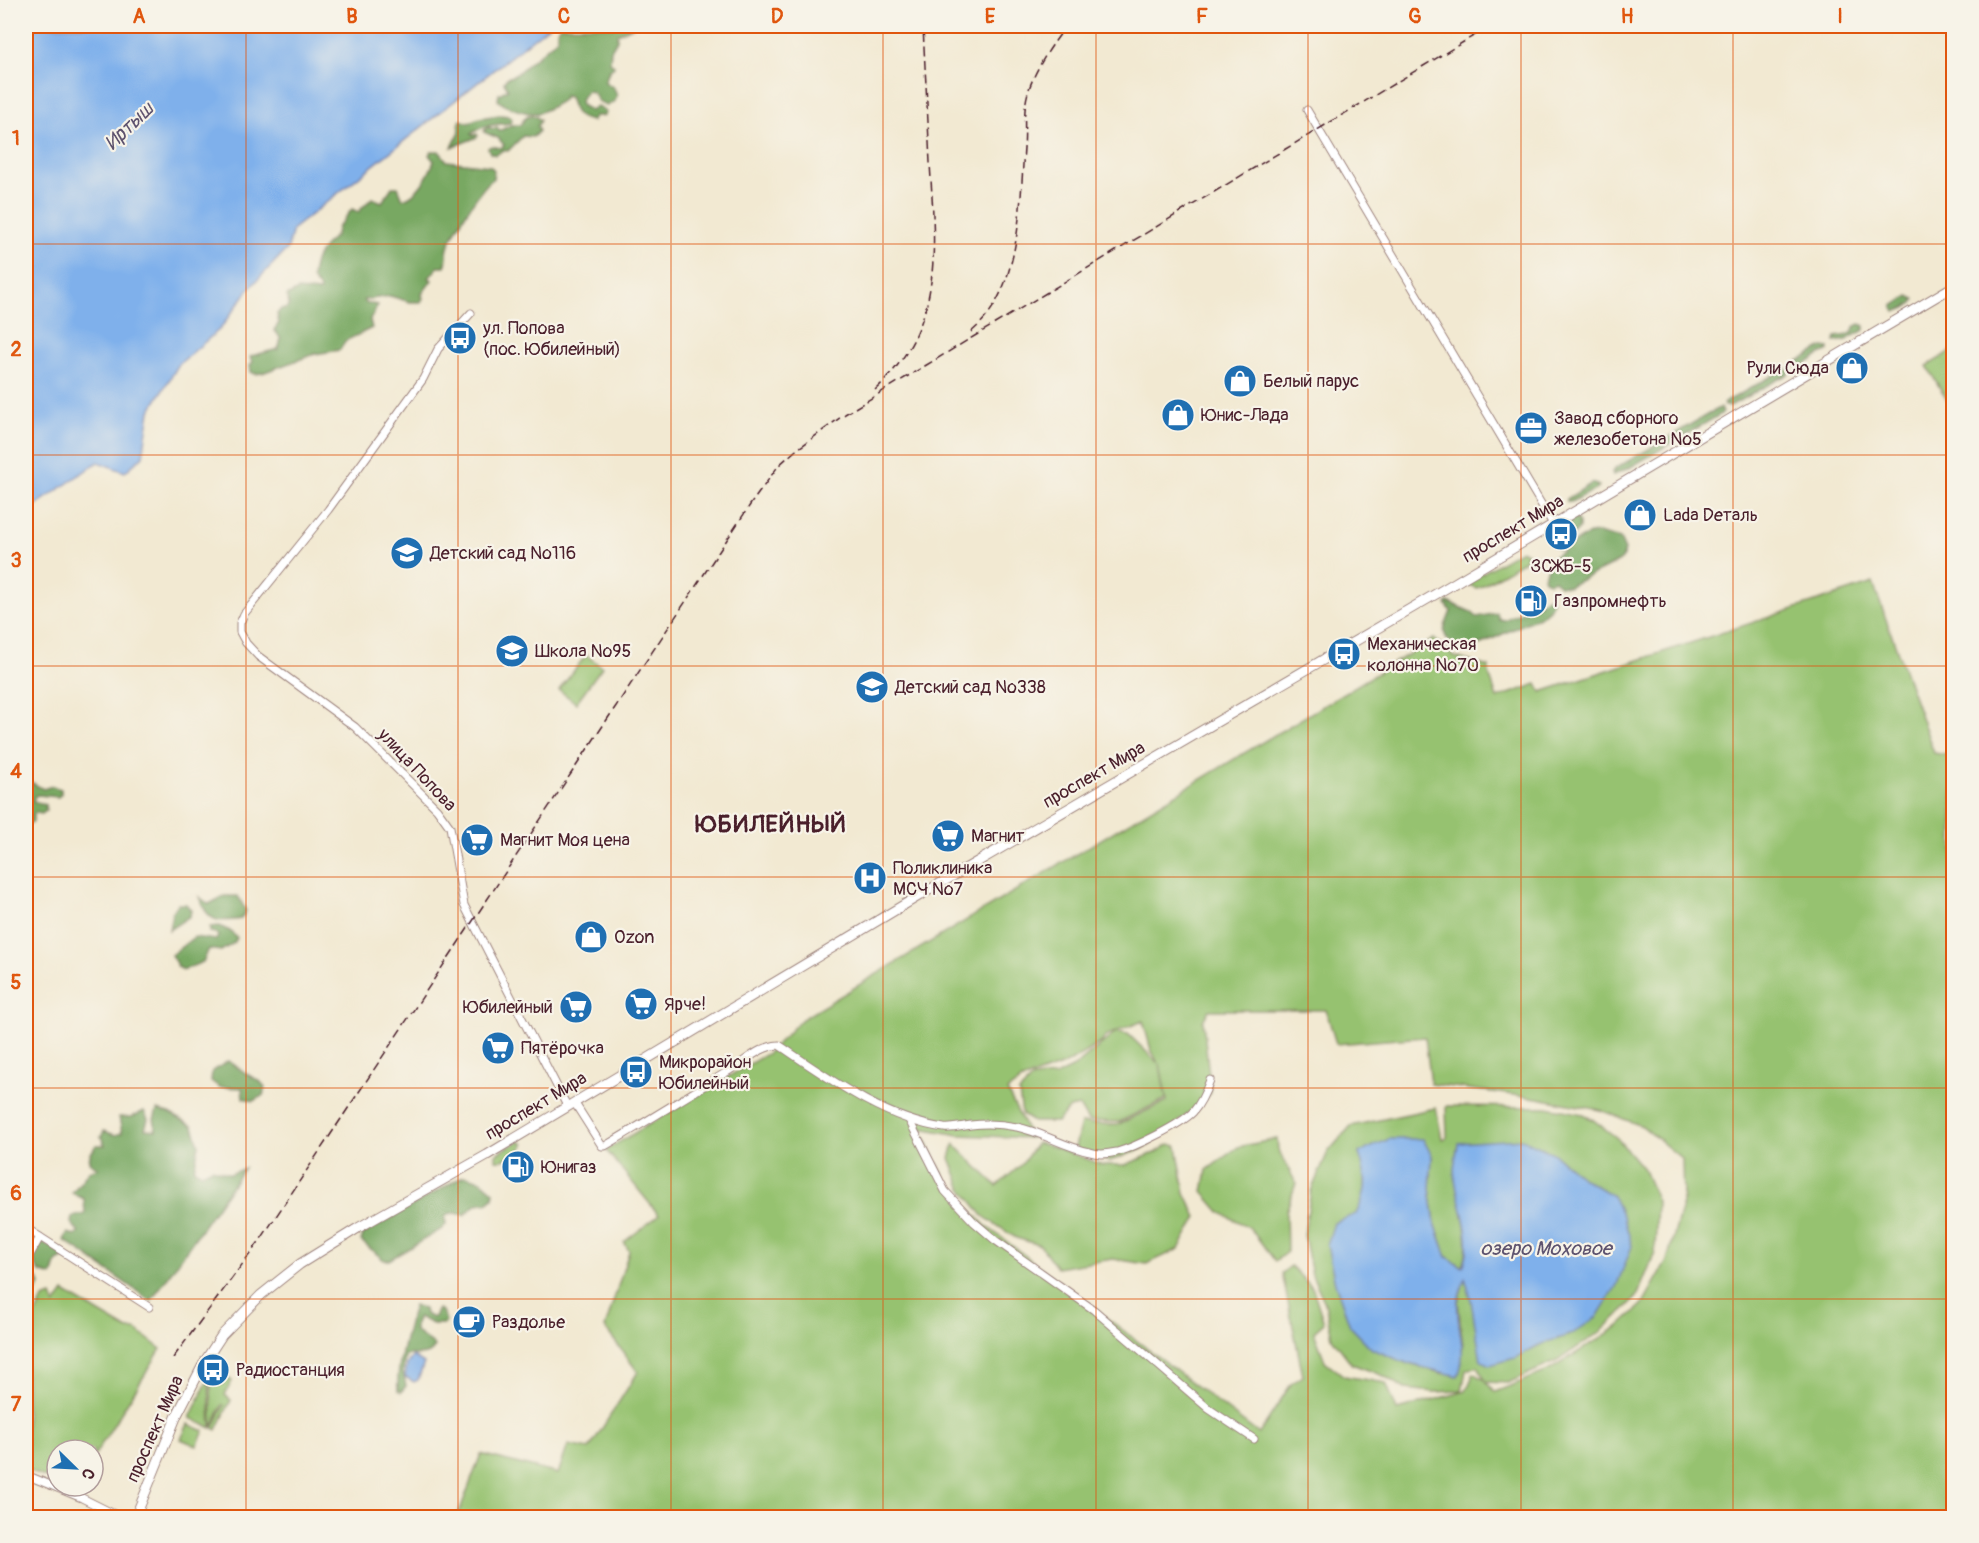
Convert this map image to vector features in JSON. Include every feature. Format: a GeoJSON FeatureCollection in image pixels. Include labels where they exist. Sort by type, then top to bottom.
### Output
{"type":"FeatureCollection","features":[{"type":"Feature","properties":{"kind":"street"},"geometry":{"type":"LineString","coordinates":[[1307,110],[1553,524]]}},
{"type":"Feature","properties":{"kind":"street","name":"проспект Мира"},"geometry":{"type":"LineString","coordinates":[[135,1518],[177,1415],[222,1335],[261,1295],[300,1264],[1953,286]]}},
{"type":"Feature","properties":{"kind":"street","name":"улица Попова"},"geometry":{"type":"LineString","coordinates":[[471,313],[438,349],[423,380],[328,510],[251,604],[240,623],[240,632],[258,656],[360,732],[427,798],[443,817],[450,827],[453,839],[464,905],[570,1104],[602,1146],[771,1045],[779,1045],[875,1105],[909,1120]]}},
{"type":"Feature","properties":{"kind":"street"},"geometry":{"type":"LineString","coordinates":[[909,1120],[948,1129],[992,1124],[1017,1127],[1045,1134],[1090,1153],[1105,1154],[1130,1147],[1181,1122],[1201,1101],[1210,1080]]}},
{"type":"Feature","properties":{"kind":"street"},"geometry":{"type":"LineString","coordinates":[[909,1120],[945,1191],[974,1222],[995,1240],[1094,1310],[1209,1409],[1254,1439]]}},
{"type":"Feature","properties":{"kind":"street"},"geometry":{"type":"LineString","coordinates":[[26,1228],[149,1307]]}},
{"type":"Feature","properties":{"kind":"street"},"geometry":{"type":"LineString","coordinates":[[26,1262],[40,1237]]}},
{"type":"Feature","properties":{"kind":"street"},"geometry":{"type":"LineString","coordinates":[[26,1475],[82,1498],[122,1518]]}},
{"type":"Feature","properties":{"kind":"green space"},"geometry":{"type":"Polygon","coordinates":[[[561,26],[634,26],[617,34],[617,40],[611,50],[610,62],[614,67],[609,71],[605,82],[614,88],[617,95],[615,101],[607,106],[598,101],[593,92],[587,91],[580,100],[581,105],[591,111],[597,106],[606,112],[605,116],[595,116],[592,121],[582,118],[574,110],[569,97],[564,96],[564,99],[555,105],[534,113],[511,108],[498,100],[499,94],[508,89],[504,82],[507,78],[515,75],[557,39],[557,30],[561,26]]]}},
{"type":"Feature","properties":{"kind":"green space"},"geometry":{"type":"Polygon","coordinates":[[[509,116],[512,119],[510,123],[480,128],[471,134],[478,136],[452,147],[460,131],[458,125],[461,120],[469,123],[480,118],[509,116]]]}},
{"type":"Feature","properties":{"kind":"green space"},"geometry":{"type":"Polygon","coordinates":[[[529,116],[535,116],[540,120],[537,127],[539,131],[533,137],[523,136],[508,151],[503,150],[496,155],[490,153],[488,148],[491,146],[501,148],[504,145],[498,138],[484,132],[485,129],[497,127],[499,131],[511,125],[520,125],[529,116]]]}},
{"type":"Feature","properties":{"kind":"green space"},"geometry":{"type":"Polygon","coordinates":[[[431,151],[439,151],[447,161],[490,166],[494,170],[493,179],[475,200],[455,232],[448,248],[445,267],[438,267],[429,278],[432,280],[422,294],[421,302],[410,302],[390,296],[364,300],[366,303],[378,305],[370,320],[372,328],[345,341],[340,350],[315,354],[262,373],[251,372],[250,365],[253,362],[251,356],[278,349],[280,339],[274,330],[279,323],[277,314],[289,305],[287,296],[298,290],[319,292],[320,289],[312,279],[316,259],[336,235],[337,228],[352,209],[358,212],[372,198],[382,202],[392,187],[398,187],[403,199],[408,197],[422,184],[432,166],[434,161],[429,155],[431,151]]]}},
{"type":"Feature","properties":{"kind":"green space"},"geometry":{"type":"Polygon","coordinates":[[[1909,296],[1915,299],[1913,303],[1895,312],[1893,306],[1909,296]]]}},
{"type":"Feature","properties":{"kind":"green space"},"geometry":{"type":"Polygon","coordinates":[[[1860,324],[1864,326],[1864,330],[1846,340],[1835,342],[1836,337],[1848,335],[1853,332],[1854,327],[1860,324]]]}},
{"type":"Feature","properties":{"kind":"green space"},"geometry":{"type":"Polygon","coordinates":[[[1823,347],[1829,350],[1797,367],[1797,362],[1823,347]]]}},
{"type":"Feature","properties":{"kind":"green space"},"geometry":{"type":"Polygon","coordinates":[[[1953,350],[1953,410],[1927,366],[1953,350]]]}},
{"type":"Feature","properties":{"kind":"green space"},"geometry":{"type":"Polygon","coordinates":[[[1786,368],[1789,370],[1788,374],[1730,406],[1725,406],[1724,404],[1728,401],[1786,368]]]}},
{"type":"Feature","properties":{"kind":"green space"},"geometry":{"type":"Polygon","coordinates":[[[1721,408],[1723,413],[1613,475],[1612,472],[1616,468],[1721,408]]]}},
{"type":"Feature","properties":{"kind":"green space"},"geometry":{"type":"Polygon","coordinates":[[[1592,483],[1599,486],[1597,489],[1567,502],[1567,499],[1592,483]]]}},
{"type":"Feature","properties":{"kind":"green space"},"geometry":{"type":"Polygon","coordinates":[[[1573,516],[1579,523],[1579,529],[1558,549],[1552,545],[1552,540],[1564,531],[1565,525],[1573,516]]]}},
{"type":"Feature","properties":{"kind":"green space"},"geometry":{"type":"Polygon","coordinates":[[[1598,533],[1620,539],[1625,550],[1622,559],[1569,586],[1560,585],[1554,580],[1549,582],[1544,580],[1543,577],[1552,558],[1582,538],[1598,533]]]}},
{"type":"Feature","properties":{"kind":"green space"},"geometry":{"type":"Polygon","coordinates":[[[1521,550],[1527,553],[1524,561],[1480,587],[1469,585],[1472,579],[1521,550]]]}},
{"type":"Feature","properties":{"kind":"green space"},"geometry":{"type":"Polygon","coordinates":[[[1873,583],[1934,753],[1953,756],[1953,1517],[457,1518],[481,1454],[558,1474],[568,1445],[589,1449],[638,1372],[605,1328],[629,1251],[624,1242],[659,1215],[606,1150],[768,1053],[802,1019],[1434,639],[1455,657],[1489,667],[1497,698],[1537,684],[1541,692],[1873,583]],[[1209,1010],[1203,1021],[1211,1093],[1175,1125],[1142,1149],[1110,1161],[1074,1151],[1081,1123],[1117,1125],[1167,1101],[1160,1064],[1166,1099],[1119,1122],[1088,1121],[1079,1106],[1070,1108],[1057,1122],[1033,1122],[1022,1115],[1019,1092],[1033,1078],[1056,1076],[1074,1067],[1116,1032],[1128,1034],[1158,1063],[1151,1050],[1143,1021],[1105,1036],[1102,1042],[1064,1065],[1022,1080],[1007,1091],[1031,1138],[959,1135],[920,1128],[950,1188],[985,1225],[1259,1434],[1291,1384],[1303,1376],[1282,1273],[1291,1266],[1313,1289],[1324,1323],[1314,1332],[1325,1361],[1344,1376],[1386,1383],[1397,1410],[1466,1391],[1474,1373],[1485,1380],[1478,1366],[1466,1370],[1462,1391],[1434,1392],[1405,1389],[1384,1376],[1352,1364],[1332,1338],[1325,1303],[1312,1275],[1304,1235],[1311,1191],[1328,1152],[1351,1126],[1436,1108],[1442,1139],[1447,1137],[1446,1106],[1547,1107],[1579,1113],[1592,1119],[1617,1138],[1644,1170],[1657,1201],[1655,1252],[1637,1297],[1603,1330],[1557,1361],[1508,1383],[1486,1382],[1495,1392],[1548,1371],[1618,1327],[1642,1305],[1667,1261],[1683,1202],[1682,1159],[1642,1126],[1600,1110],[1537,1098],[1431,1084],[1425,1037],[1336,1044],[1326,1010],[1209,1010]],[[1553,1153],[1458,1188],[1467,1247],[1463,1267],[1447,1257],[1435,1223],[1430,1189],[1432,1156],[1365,1174],[1366,1195],[1357,1214],[1334,1223],[1372,1349],[1409,1364],[1444,1374],[1463,1347],[1458,1302],[1465,1276],[1470,1295],[1515,1358],[1539,1345],[1572,1334],[1613,1196],[1582,1178],[1553,1153]]]}},
{"type":"Feature","properties":{"kind":"green space"},"geometry":{"type":"Polygon","coordinates":[[[1547,597],[1553,602],[1541,616],[1473,648],[1457,646],[1446,637],[1445,626],[1451,611],[1446,604],[1448,602],[1477,617],[1497,613],[1499,619],[1504,620],[1547,597]]]}},
{"type":"Feature","properties":{"kind":"green space"},"geometry":{"type":"Polygon","coordinates":[[[586,655],[602,667],[576,703],[559,690],[586,655]]]}},
{"type":"Feature","properties":{"kind":"green space"},"geometry":{"type":"Polygon","coordinates":[[[26,779],[43,789],[52,786],[61,789],[61,794],[58,797],[35,796],[33,801],[45,804],[46,811],[33,815],[33,822],[26,825],[26,779]]]}},
{"type":"Feature","properties":{"kind":"green space"},"geometry":{"type":"Polygon","coordinates":[[[224,896],[238,896],[246,911],[241,919],[225,921],[214,919],[206,912],[199,897],[209,904],[224,896]]]}},
{"type":"Feature","properties":{"kind":"green space"},"geometry":{"type":"Polygon","coordinates":[[[178,904],[186,904],[191,910],[190,916],[169,930],[172,913],[178,904]]]}},
{"type":"Feature","properties":{"kind":"green space"},"geometry":{"type":"Polygon","coordinates":[[[219,926],[230,931],[237,938],[234,943],[221,951],[209,949],[203,962],[183,970],[178,967],[171,955],[194,937],[216,940],[218,936],[210,932],[210,927],[219,926]]]}},
{"type":"Feature","properties":{"kind":"green space"},"geometry":{"type":"Polygon","coordinates":[[[228,1061],[259,1080],[265,1087],[263,1096],[253,1101],[243,1098],[242,1088],[219,1087],[211,1081],[212,1072],[228,1061]]]}},
{"type":"Feature","properties":{"kind":"green space"},"geometry":{"type":"Polygon","coordinates":[[[157,1110],[169,1113],[193,1126],[199,1145],[194,1169],[202,1173],[212,1168],[230,1174],[244,1168],[151,1301],[64,1240],[68,1233],[75,1236],[79,1232],[71,1223],[72,1217],[85,1214],[84,1199],[72,1193],[89,1171],[98,1168],[89,1162],[90,1155],[96,1145],[105,1145],[101,1137],[104,1131],[115,1135],[122,1133],[119,1117],[132,1117],[144,1111],[148,1119],[145,1129],[156,1130],[154,1119],[157,1110]]]}},
{"type":"Feature","properties":{"kind":"green space"},"geometry":{"type":"Polygon","coordinates":[[[1277,1139],[1278,1149],[1296,1183],[1286,1212],[1287,1252],[1275,1261],[1249,1227],[1221,1213],[1203,1192],[1207,1170],[1238,1147],[1277,1139]]]}},
{"type":"Feature","properties":{"kind":"green space"},"geometry":{"type":"Polygon","coordinates":[[[519,1141],[524,1144],[516,1153],[508,1158],[496,1160],[496,1154],[519,1141]]]}},
{"type":"Feature","properties":{"kind":"green space"},"geometry":{"type":"Polygon","coordinates":[[[1037,1143],[1103,1165],[1125,1165],[1157,1152],[1169,1144],[1177,1146],[1185,1193],[1197,1217],[1179,1249],[1147,1264],[1113,1259],[1057,1268],[1040,1245],[1016,1238],[983,1216],[961,1187],[950,1158],[954,1144],[997,1186],[1022,1164],[1037,1143]]]}},
{"type":"Feature","properties":{"kind":"green space"},"geometry":{"type":"Polygon","coordinates":[[[463,1176],[472,1177],[484,1183],[494,1192],[493,1198],[487,1203],[476,1205],[464,1215],[448,1214],[445,1217],[446,1224],[442,1229],[389,1260],[384,1260],[361,1241],[363,1234],[463,1176]]]}},
{"type":"Feature","properties":{"kind":"green space"},"geometry":{"type":"Polygon","coordinates":[[[41,1241],[66,1256],[57,1261],[52,1276],[40,1272],[35,1264],[35,1252],[41,1241]]]}},
{"type":"Feature","properties":{"kind":"green space"},"geometry":{"type":"Polygon","coordinates":[[[28,1277],[38,1279],[40,1285],[26,1310],[26,1279],[28,1277]]]}},
{"type":"Feature","properties":{"kind":"green space"},"geometry":{"type":"Polygon","coordinates":[[[64,1292],[128,1330],[136,1330],[161,1349],[105,1439],[45,1438],[45,1477],[26,1470],[26,1334],[43,1299],[51,1296],[55,1305],[64,1292]]]}},
{"type":"Feature","properties":{"kind":"green space"},"geometry":{"type":"Polygon","coordinates":[[[414,1305],[424,1309],[425,1314],[433,1318],[438,1309],[442,1311],[446,1321],[444,1324],[433,1324],[418,1317],[415,1331],[435,1346],[426,1354],[405,1356],[403,1372],[406,1386],[401,1392],[398,1391],[398,1372],[414,1305]]]}},
{"type":"Feature","properties":{"kind":"green space"},"geometry":{"type":"Polygon","coordinates":[[[215,1369],[232,1381],[225,1395],[231,1400],[217,1430],[213,1428],[224,1405],[212,1427],[211,1382],[224,1384],[225,1380],[212,1377],[215,1369]]]}},
{"type":"Feature","properties":{"kind":"green space"},"geometry":{"type":"Polygon","coordinates":[[[209,1382],[211,1428],[190,1418],[209,1382]]]}},
{"type":"Feature","properties":{"kind":"green space"},"geometry":{"type":"Polygon","coordinates":[[[188,1424],[204,1431],[197,1446],[181,1439],[188,1424]]]}},
{"type":"Feature","properties":{"kind":"water","name":"Иртыш"},"geometry":{"type":"Polygon","coordinates":[[[38,26],[549,26],[293,229],[288,248],[249,289],[220,329],[179,364],[150,411],[143,456],[125,472],[98,462],[26,512],[26,38],[38,26]]]}},
{"type":"Feature","properties":{"kind":"water","name":"озеро Моховое"},"geometry":{"type":"Polygon","coordinates":[[[1389,1139],[1423,1139],[1432,1156],[1430,1189],[1435,1223],[1447,1257],[1463,1267],[1466,1256],[1466,1232],[1454,1171],[1458,1143],[1522,1139],[1553,1153],[1582,1178],[1613,1196],[1624,1218],[1632,1246],[1616,1287],[1597,1317],[1572,1334],[1539,1345],[1515,1358],[1490,1365],[1481,1361],[1465,1278],[1458,1300],[1462,1356],[1458,1376],[1409,1364],[1372,1349],[1350,1326],[1335,1283],[1327,1245],[1334,1223],[1356,1214],[1363,1197],[1365,1177],[1359,1153],[1389,1139]]]}},
{"type":"Feature","properties":{"kind":"water"},"geometry":{"type":"Polygon","coordinates":[[[413,1356],[424,1363],[418,1380],[414,1382],[405,1377],[407,1364],[413,1356]]]}},
{"type":"Feature","properties":{"kind":"railway"},"geometry":{"type":"LineString","coordinates":[[875,390],[898,365],[914,339],[931,284],[933,226],[923,26]]}},
{"type":"Feature","properties":{"kind":"railway"},"geometry":{"type":"LineString","coordinates":[[971,332],[987,315],[1000,295],[1009,271],[1019,221],[1027,97],[1032,80],[1050,48],[1066,26]]}},
{"type":"Feature","properties":{"kind":"railway"},"geometry":{"type":"LineString","coordinates":[[173,1358],[261,1239],[750,505],[779,465],[845,414],[1490,26]]}},
{"type":"Feature","properties":{"kind":"place","name":"ул. Попова (пос. Юбилейный)"},"geometry":{"type":"Point","coordinates":[460,338]}},
{"type":"Feature","properties":{"kind":"place","name":"Рули Сюда"},"geometry":{"type":"Point","coordinates":[1852,368]}},
{"type":"Feature","properties":{"kind":"place","name":"Белый парус"},"geometry":{"type":"Point","coordinates":[1240,381]}},
{"type":"Feature","properties":{"kind":"place","name":"Юнис-Лада"},"geometry":{"type":"Point","coordinates":[1178,415]}},
{"type":"Feature","properties":{"kind":"place","name":"Завод сборного железобетона №5"},"geometry":{"type":"Point","coordinates":[1531,428]}},
{"type":"Feature","properties":{"kind":"place","name":"Lada Dеталь"},"geometry":{"type":"Point","coordinates":[1640,515]}},
{"type":"Feature","properties":{"kind":"place","name":"ЗСЖБ-5"},"geometry":{"type":"Point","coordinates":[1561,534]}},
{"type":"Feature","properties":{"kind":"place","name":"Детский сад №116"},"geometry":{"type":"Point","coordinates":[407,553]}},
{"type":"Feature","properties":{"kind":"place","name":"Газпромнефть"},"geometry":{"type":"Point","coordinates":[1531,601]}},
{"type":"Feature","properties":{"kind":"place","name":"Школа №95"},"geometry":{"type":"Point","coordinates":[512,651]}},
{"type":"Feature","properties":{"kind":"place","name":"Механическая колонна №70"},"geometry":{"type":"Point","coordinates":[1344,654]}},
{"type":"Feature","properties":{"kind":"place","name":"Детский сад №338"},"geometry":{"type":"Point","coordinates":[872,687]}},
{"type":"Feature","properties":{"kind":"place","name":"Магнит"},"geometry":{"type":"Point","coordinates":[948,836]}},
{"type":"Feature","properties":{"kind":"place","name":"Магнит Моя цена"},"geometry":{"type":"Point","coordinates":[477,840]}},
{"type":"Feature","properties":{"kind":"place","name":"Поликлиника МСЧ №7"},"geometry":{"type":"Point","coordinates":[870,878]}},
{"type":"Feature","properties":{"kind":"place","name":"Ozon"},"geometry":{"type":"Point","coordinates":[591,937]}},
{"type":"Feature","properties":{"kind":"place","name":"Ярче!"},"geometry":{"type":"Point","coordinates":[641,1004]}},
{"type":"Feature","properties":{"kind":"place","name":"Юбилейный"},"geometry":{"type":"Point","coordinates":[576,1007]}},
{"type":"Feature","properties":{"kind":"place","name":"Пятёрочка"},"geometry":{"type":"Point","coordinates":[498,1048]}},
{"type":"Feature","properties":{"kind":"place","name":"Микрорайон Юбилейный"},"geometry":{"type":"Point","coordinates":[636,1072]}},
{"type":"Feature","properties":{"kind":"place","name":"Юнигаз"},"geometry":{"type":"Point","coordinates":[518,1167]}},
{"type":"Feature","properties":{"kind":"place","name":"Раздолье"},"geometry":{"type":"Point","coordinates":[469,1322]}},
{"type":"Feature","properties":{"kind":"place","name":"Радиостанция"},"geometry":{"type":"Point","coordinates":[213,1370]}},
{"type":"Feature","properties":{"kind":"district","name":"ЮБИЛЕЙНЫЙ"},"geometry":{"type":"Point","coordinates":[771,824]}}]}
